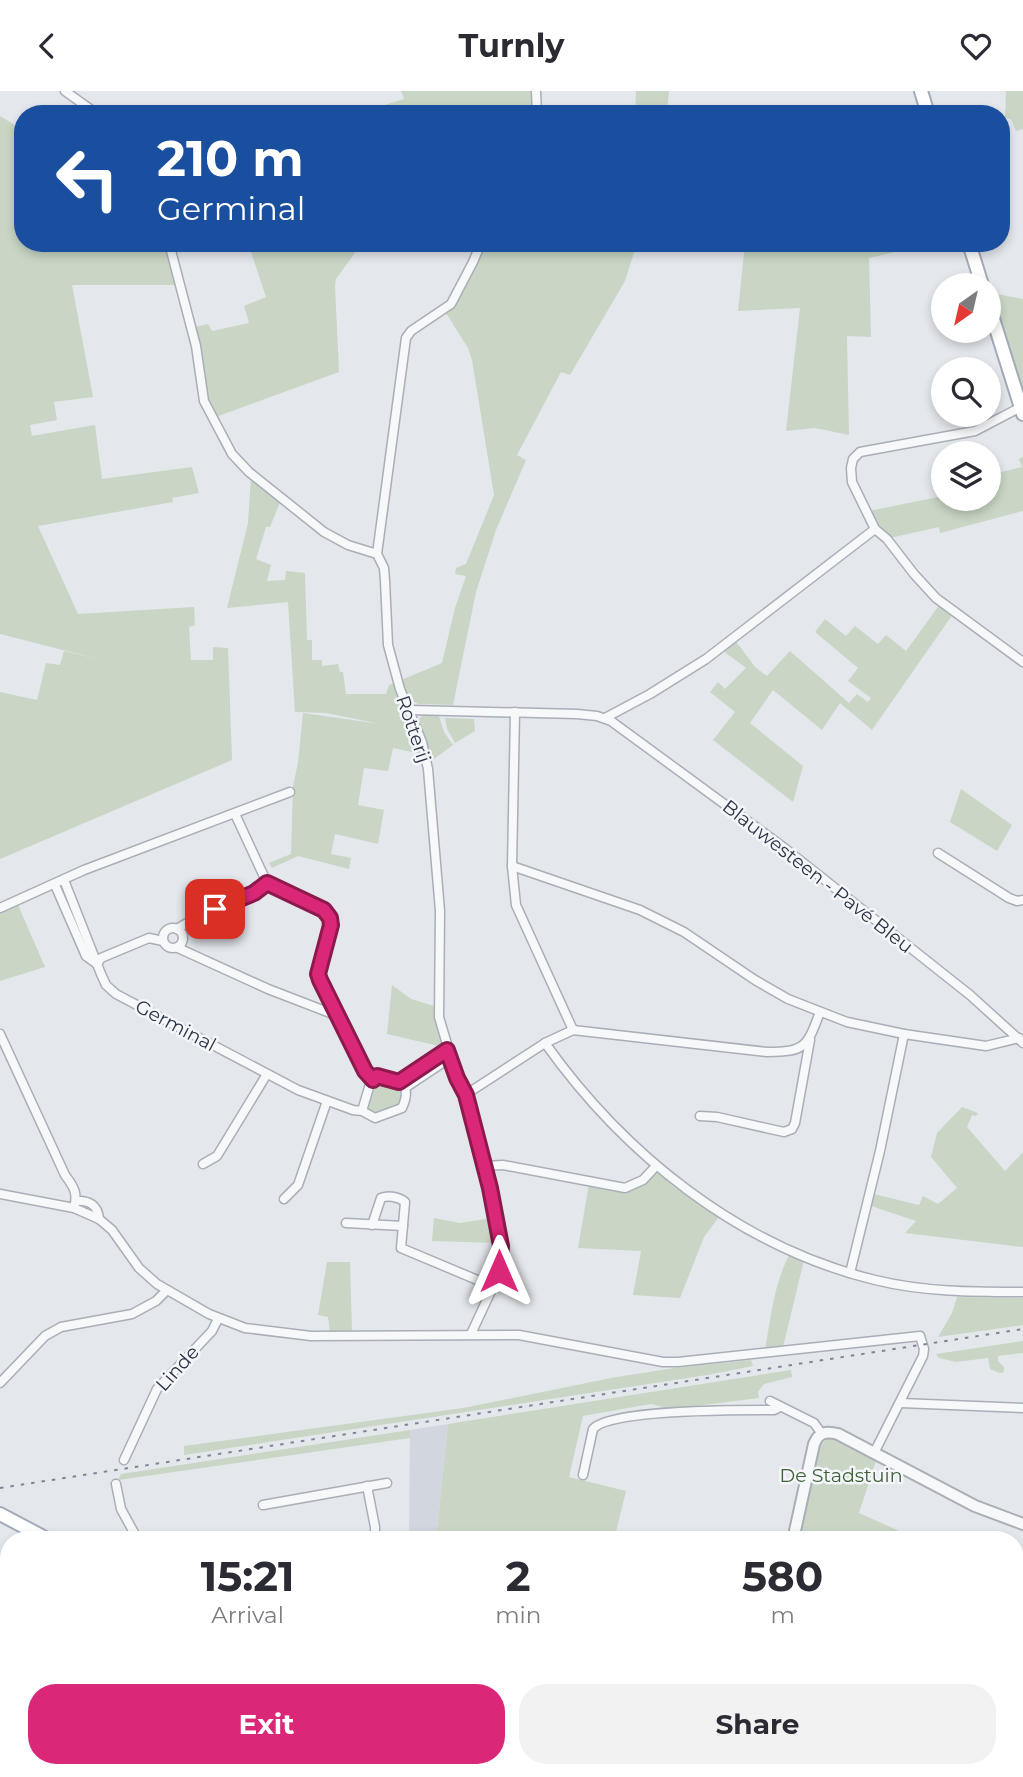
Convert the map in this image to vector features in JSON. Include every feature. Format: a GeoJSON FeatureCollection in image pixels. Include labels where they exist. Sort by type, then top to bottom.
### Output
{"type":"FeatureCollection","features":[{"type":"Feature","properties":{"kind":"main road"},"geometry":{"type":"LineString","coordinates":[[972,252],[978,273]]}},
{"type":"Feature","properties":{"kind":"main road"},"geometry":{"type":"LineString","coordinates":[[1001,343],[1022,409]]}},
{"type":"Feature","properties":{"kind":"main road"},"geometry":{"type":"LineString","coordinates":[[0,1514],[32,1531]]}},
{"type":"Feature","properties":{"kind":"street"},"geometry":{"type":"LineString","coordinates":[[65,91],[84,105]]}},
{"type":"Feature","properties":{"kind":"street"},"geometry":{"type":"LineString","coordinates":[[171,252],[196,346],[204,401],[232,454],[249,473],[324,532],[348,545],[377,554],[406,338],[411,331],[451,304],[477,252]]}},
{"type":"Feature","properties":{"kind":"street"},"geometry":{"type":"LineString","coordinates":[[1022,409],[975,431],[860,452],[853,459],[851,468],[852,482],[875,529],[887,539],[914,574],[936,598],[1023,662]]}},
{"type":"Feature","properties":{"kind":"street"},"geometry":{"type":"LineString","coordinates":[[410,710],[577,714],[605,718],[706,659],[875,529]]}},
{"type":"Feature","properties":{"kind":"street","name":"Rotterij"},"geometry":{"type":"LineString","coordinates":[[377,554],[384,568],[388,645],[400,689],[422,742],[431,792],[440,911],[438,1006],[449,1054],[466,1095],[501,1246],[499,1271],[494,1287],[471,1334]]}},
{"type":"Feature","properties":{"kind":"street"},"geometry":{"type":"LineString","coordinates":[[515,712],[512,866],[516,905],[573,1030]]}},
{"type":"Feature","properties":{"kind":"street","name":"Blauwesteen - Pavé Bleu"},"geometry":{"type":"LineString","coordinates":[[605,718],[787,850],[1022,1038]]}},
{"type":"Feature","properties":{"kind":"street"},"geometry":{"type":"LineString","coordinates":[[0,908],[84,870],[290,792]]}},
{"type":"Feature","properties":{"kind":"street"},"geometry":{"type":"LineString","coordinates":[[235,814],[267,883],[319,907],[328,915],[330,928],[318,974],[365,1071],[373,1080]]}},
{"type":"Feature","properties":{"kind":"street"},"geometry":{"type":"LineString","coordinates":[[938,853],[1009,898],[1023,900]]}},
{"type":"Feature","properties":{"kind":"street"},"geometry":{"type":"LineString","coordinates":[[512,866],[640,911],[684,932],[777,993],[847,1022],[904,1034],[986,1046],[1022,1038]]}},
{"type":"Feature","properties":{"kind":"street","name":"Germinal"},"geometry":{"type":"LineString","coordinates":[[59,883],[106,985],[116,994],[298,1090],[362,1111],[375,1118],[402,1108],[406,1098],[402,1085],[449,1054]]}},
{"type":"Feature","properties":{"kind":"street"},"geometry":{"type":"LineString","coordinates":[[163,941],[166,931],[177,929],[191,920],[254,893],[267,883]]}},
{"type":"Feature","properties":{"kind":"street"},"geometry":{"type":"LineString","coordinates":[[177,929],[184,938],[178,948]]}},
{"type":"Feature","properties":{"kind":"street"},"geometry":{"type":"LineString","coordinates":[[97,964],[101,958],[149,938],[163,941],[170,948],[178,948],[276,992],[338,1016]]}},
{"type":"Feature","properties":{"kind":"street"},"geometry":{"type":"LineString","coordinates":[[700,1117],[717,1117],[785,1132],[792,1129],[810,1039],[820,1012]]}},
{"type":"Feature","properties":{"kind":"street"},"geometry":{"type":"LineString","coordinates":[[466,1095],[545,1043],[573,1030],[767,1052],[794,1052],[810,1039]]}},
{"type":"Feature","properties":{"kind":"street"},"geometry":{"type":"LineString","coordinates":[[0,1034],[65,1175],[75,1190],[75,1204]]}},
{"type":"Feature","properties":{"kind":"street"},"geometry":{"type":"LineString","coordinates":[[850,1273],[880,1151],[904,1034]]}},
{"type":"Feature","properties":{"kind":"street"},"geometry":{"type":"LineString","coordinates":[[545,1043],[585,1096],[656,1166],[690,1192],[759,1235],[801,1255],[875,1280],[938,1290],[1023,1292]]}},
{"type":"Feature","properties":{"kind":"street"},"geometry":{"type":"LineString","coordinates":[[203,1164],[217,1156],[267,1074]]}},
{"type":"Feature","properties":{"kind":"street"},"geometry":{"type":"LineString","coordinates":[[362,1111],[373,1080],[377,1076],[402,1085]]}},
{"type":"Feature","properties":{"kind":"street"},"geometry":{"type":"LineString","coordinates":[[284,1199],[298,1185],[327,1101]]}},
{"type":"Feature","properties":{"kind":"street"},"geometry":{"type":"LineString","coordinates":[[484,1165],[503,1165],[625,1188],[643,1180],[656,1166]]}},
{"type":"Feature","properties":{"kind":"street"},"geometry":{"type":"LineString","coordinates":[[0,1194],[75,1204],[84,1200],[92,1203],[99,1213],[99,1219],[116,1234],[139,1268],[167,1290],[219,1319],[244,1328],[301,1336],[530,1336],[674,1362],[920,1336],[924,1350],[901,1403],[874,1453]]}},
{"type":"Feature","properties":{"kind":"street"},"geometry":{"type":"LineString","coordinates":[[372,1225],[378,1202],[385,1196],[401,1199],[405,1202],[401,1248],[494,1287]]}},
{"type":"Feature","properties":{"kind":"street"},"geometry":{"type":"LineString","coordinates":[[346,1223],[403,1226]]}},
{"type":"Feature","properties":{"kind":"street"},"geometry":{"type":"LineString","coordinates":[[0,1383],[45,1336],[61,1327],[132,1314],[156,1301],[167,1290]]}},
{"type":"Feature","properties":{"kind":"street","name":"Linde"},"geometry":{"type":"LineString","coordinates":[[124,1460],[157,1389],[212,1331],[219,1319]]}},
{"type":"Feature","properties":{"kind":"street"},"geometry":{"type":"LineString","coordinates":[[770,1401],[814,1423],[827,1433],[874,1453],[975,1506],[1023,1524]]}},
{"type":"Feature","properties":{"kind":"street"},"geometry":{"type":"LineString","coordinates":[[901,1403],[1023,1408]]}},
{"type":"Feature","properties":{"kind":"street"},"geometry":{"type":"LineString","coordinates":[[583,1475],[593,1429],[604,1421],[680,1412],[774,1410],[780,1407]]}},
{"type":"Feature","properties":{"kind":"street"},"geometry":{"type":"LineString","coordinates":[[795,1531],[814,1445],[818,1436],[827,1433]]}},
{"type":"Feature","properties":{"kind":"street"},"geometry":{"type":"LineString","coordinates":[[263,1505],[387,1482]]}},
{"type":"Feature","properties":{"kind":"street"},"geometry":{"type":"LineString","coordinates":[[116,1484],[121,1509],[133,1531]]}},
{"type":"Feature","properties":{"kind":"street"},"geometry":{"type":"LineString","coordinates":[[368,1486],[375,1531]]}},
{"type":"Feature","properties":{"kind":"shaded area"},"geometry":{"type":"Polygon","coordinates":[[[448,1424],[437,1531],[409,1531],[410,1430],[448,1424]]]}},
{"type":"Feature","properties":{"kind":"green space"},"geometry":{"type":"Polygon","coordinates":[[[401,91],[531,91],[531,105],[384,105],[404,99],[401,91]]]}},
{"type":"Feature","properties":{"kind":"green space"},"geometry":{"type":"Polygon","coordinates":[[[636,91],[669,91],[668,105],[635,105],[636,91]]]}},
{"type":"Feature","properties":{"kind":"green space"},"geometry":{"type":"Polygon","coordinates":[[[1006,91],[1023,91],[1023,129],[1016,131],[1010,119],[1010,105],[1005,105],[1006,91]]]}},
{"type":"Feature","properties":{"kind":"green space"},"geometry":{"type":"Polygon","coordinates":[[[0,116],[14,125],[14,252],[168,252],[177,285],[72,285],[93,397],[54,402],[57,420],[30,425],[32,436],[95,425],[102,479],[192,467],[199,493],[172,498],[173,502],[38,526],[78,614],[194,607],[195,625],[189,627],[191,660],[213,660],[213,647],[228,648],[232,760],[0,859],[0,692],[37,700],[46,663],[60,665],[64,651],[106,661],[0,634],[0,116]]]}},
{"type":"Feature","properties":{"kind":"green space"},"geometry":{"type":"Polygon","coordinates":[[[251,252],[356,252],[336,279],[335,285],[339,372],[213,418],[204,393],[195,327],[208,324],[212,331],[249,323],[244,306],[266,297],[251,252]]]}},
{"type":"Feature","properties":{"kind":"green space"},"geometry":{"type":"Polygon","coordinates":[[[479,252],[634,252],[625,281],[570,375],[561,372],[517,455],[526,460],[496,530],[476,592],[453,705],[418,704],[406,698],[401,680],[442,663],[466,576],[455,574],[456,568],[466,564],[494,495],[472,360],[468,348],[446,313],[453,306],[479,252]]]}},
{"type":"Feature","properties":{"kind":"green space"},"geometry":{"type":"Polygon","coordinates":[[[744,252],[895,252],[869,258],[871,337],[847,336],[849,435],[815,428],[786,431],[800,308],[738,311],[744,252]]]}},
{"type":"Feature","properties":{"kind":"green space"},"geometry":{"type":"Polygon","coordinates":[[[1001,295],[1023,299],[1023,391],[1001,325],[1001,295]]]}},
{"type":"Feature","properties":{"kind":"green space"},"geometry":{"type":"Polygon","coordinates":[[[1023,457],[1023,511],[940,533],[939,527],[890,538],[877,525],[869,511],[931,498],[931,511],[1001,511],[1001,472],[1022,467],[1019,459],[1023,457]]]}},
{"type":"Feature","properties":{"kind":"green space"},"geometry":{"type":"Polygon","coordinates":[[[251,477],[281,500],[270,527],[266,527],[256,559],[271,565],[267,581],[285,580],[286,571],[305,573],[307,640],[312,640],[312,660],[322,660],[322,666],[338,664],[340,672],[343,672],[346,694],[386,694],[389,685],[395,683],[416,731],[412,731],[417,732],[421,754],[393,748],[388,771],[364,768],[358,805],[384,810],[378,844],[335,834],[331,854],[351,858],[349,869],[298,856],[272,868],[269,863],[291,854],[293,786],[303,713],[380,724],[326,713],[295,712],[288,602],[227,608],[248,523],[251,477]]]}},
{"type":"Feature","properties":{"kind":"green space"},"geometry":{"type":"Polygon","coordinates":[[[940,604],[953,614],[872,730],[840,703],[822,730],[773,690],[750,723],[803,766],[793,802],[713,740],[735,712],[710,692],[718,682],[725,689],[746,668],[722,650],[735,640],[755,667],[767,676],[790,651],[849,703],[857,694],[868,702],[871,698],[848,681],[858,668],[815,632],[825,619],[846,636],[855,626],[878,644],[886,635],[906,651],[940,604]]]}},
{"type":"Feature","properties":{"kind":"green space"},"geometry":{"type":"Polygon","coordinates":[[[425,713],[438,713],[444,732],[453,745],[430,762],[419,725],[419,719],[425,713]]]}},
{"type":"Feature","properties":{"kind":"green space"},"geometry":{"type":"Polygon","coordinates":[[[445,718],[474,719],[475,731],[455,743],[447,729],[445,718]]]}},
{"type":"Feature","properties":{"kind":"green space"},"geometry":{"type":"Polygon","coordinates":[[[961,789],[1012,825],[997,851],[950,822],[961,789]]]}},
{"type":"Feature","properties":{"kind":"green space"},"geometry":{"type":"Polygon","coordinates":[[[18,905],[45,967],[0,981],[0,914],[18,905]]]}},
{"type":"Feature","properties":{"kind":"green space"},"geometry":{"type":"Polygon","coordinates":[[[392,985],[411,999],[434,1006],[443,1047],[387,1034],[392,985]]]}},
{"type":"Feature","properties":{"kind":"green space"},"geometry":{"type":"Polygon","coordinates":[[[379,1081],[394,1084],[402,1090],[398,1106],[375,1114],[368,1109],[368,1102],[371,1090],[379,1081]]]}},
{"type":"Feature","properties":{"kind":"green space"},"geometry":{"type":"Polygon","coordinates":[[[962,1107],[978,1113],[976,1116],[972,1115],[967,1127],[1005,1171],[1023,1152],[1023,1247],[905,1233],[916,1221],[871,1206],[874,1194],[919,1205],[923,1196],[938,1204],[957,1188],[931,1157],[937,1133],[962,1107]]]}},
{"type":"Feature","properties":{"kind":"green space"},"geometry":{"type":"Polygon","coordinates":[[[655,1170],[674,1187],[719,1217],[704,1237],[680,1298],[633,1295],[641,1251],[578,1248],[589,1184],[632,1190],[655,1170]]]}},
{"type":"Feature","properties":{"kind":"green space"},"geometry":{"type":"Polygon","coordinates":[[[434,1218],[460,1223],[492,1218],[496,1243],[432,1241],[434,1218]]]}},
{"type":"Feature","properties":{"kind":"green space"},"geometry":{"type":"Polygon","coordinates":[[[790,1254],[804,1260],[783,1347],[765,1349],[777,1288],[790,1254]]]}},
{"type":"Feature","properties":{"kind":"green space"},"geometry":{"type":"Polygon","coordinates":[[[327,1262],[350,1262],[352,1331],[330,1332],[328,1317],[318,1315],[327,1262]]]}},
{"type":"Feature","properties":{"kind":"green space"},"geometry":{"type":"Polygon","coordinates":[[[957,1297],[1023,1298],[1023,1325],[938,1337],[952,1313],[957,1297]]]}},
{"type":"Feature","properties":{"kind":"green space"},"geometry":{"type":"Polygon","coordinates":[[[1023,1341],[1023,1353],[998,1356],[998,1361],[1004,1367],[1004,1372],[1000,1373],[990,1369],[988,1358],[956,1362],[939,1358],[936,1354],[1023,1341]]]}},
{"type":"Feature","properties":{"kind":"green space"},"geometry":{"type":"Polygon","coordinates":[[[751,1360],[753,1366],[707,1375],[184,1455],[184,1446],[463,1408],[611,1378],[751,1360]]]}},
{"type":"Feature","properties":{"kind":"green space"},"geometry":{"type":"Polygon","coordinates":[[[791,1370],[792,1377],[764,1384],[758,1392],[759,1398],[671,1409],[651,1404],[583,1416],[569,1477],[626,1491],[616,1531],[437,1531],[448,1424],[791,1370]]]}},
{"type":"Feature","properties":{"kind":"green space"},"geometry":{"type":"Polygon","coordinates":[[[410,1430],[410,1438],[118,1480],[121,1474],[410,1430]]]}},
{"type":"Feature","properties":{"kind":"green space","name":"De Stadstuin"},"geometry":{"type":"Polygon","coordinates":[[[827,1439],[836,1439],[876,1461],[859,1513],[899,1531],[800,1531],[818,1449],[827,1439]]]}},
{"type":"Feature","properties":{"kind":"railway"},"geometry":{"type":"LineString","coordinates":[[0,1488],[1023,1329]]}},
{"type":"Feature","properties":{"kind":"route"},"geometry":{"type":"LineString","coordinates":[[215,909],[254,893],[267,883],[324,910],[331,925],[318,974],[365,1071],[373,1080],[377,1076],[399,1082],[447,1050],[466,1095],[490,1188],[501,1246],[499,1271]]}}]}
